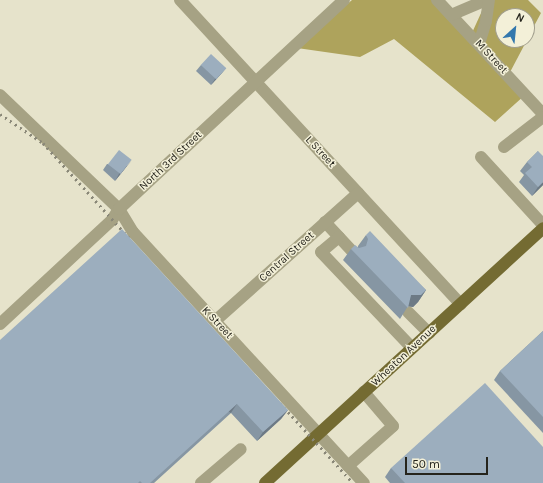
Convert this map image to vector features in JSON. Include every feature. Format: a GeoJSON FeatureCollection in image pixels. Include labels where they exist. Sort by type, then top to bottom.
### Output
{"type":"FeatureCollection","features":[{"type":"Feature","properties":{"kind":"main road","name":"Wheaton Avenue"},"geometry":{"type":"LineString","coordinates":[[265,483],[543,227]]}},
{"type":"Feature","properties":{"kind":"street","name":"L Street"},"geometry":{"type":"LineString","coordinates":[[180,0],[461,304]]}},
{"type":"Feature","properties":{"kind":"street","name":"North 3rd Street"},"geometry":{"type":"LineString","coordinates":[[0,324],[112,220],[118,209],[344,0]]}},
{"type":"Feature","properties":{"kind":"street","name":"M Street"},"geometry":{"type":"LineString","coordinates":[[437,0],[543,115]]}},
{"type":"Feature","properties":{"kind":"street"},"geometry":{"type":"LineString","coordinates":[[451,15],[488,0],[486,21],[479,44]]}},
{"type":"Feature","properties":{"kind":"street","name":"K Street"},"geometry":{"type":"LineString","coordinates":[[0,95],[118,209],[133,232],[364,483]]}},
{"type":"Feature","properties":{"kind":"street"},"geometry":{"type":"LineString","coordinates":[[504,147],[543,115]]}},
{"type":"Feature","properties":{"kind":"street"},"geometry":{"type":"LineString","coordinates":[[481,157],[543,227]]}},
{"type":"Feature","properties":{"kind":"street","name":"Central Street"},"geometry":{"type":"LineString","coordinates":[[215,321],[358,192]]}},
{"type":"Feature","properties":{"kind":"street"},"geometry":{"type":"LineString","coordinates":[[325,222],[352,252]]}},
{"type":"Feature","properties":{"kind":"street"},"geometry":{"type":"LineString","coordinates":[[339,237],[321,252],[412,348]]}},
{"type":"Feature","properties":{"kind":"street"},"geometry":{"type":"LineString","coordinates":[[408,312],[429,333]]}},
{"type":"Feature","properties":{"kind":"street"},"geometry":{"type":"LineString","coordinates":[[348,466],[394,426],[364,392]]}},
{"type":"Feature","properties":{"kind":"street"},"geometry":{"type":"LineString","coordinates":[[201,483],[241,449]]}},
{"type":"Feature","properties":{"kind":"shaded area"},"geometry":{"type":"Polygon","coordinates":[[[352,0],[439,0],[471,35],[487,0],[528,0],[541,13],[535,24],[535,8],[495,8],[495,48],[523,48],[508,76],[525,95],[495,122],[394,39],[360,57],[297,48],[352,0]]]}},
{"type":"Feature","properties":{"kind":"building"},"geometry":{"type":"Polygon","coordinates":[[[211,54],[226,68],[216,79],[201,65],[211,54]]]}},
{"type":"Feature","properties":{"kind":"building"},"geometry":{"type":"Polygon","coordinates":[[[119,150],[132,160],[121,174],[108,164],[119,150]]]}},
{"type":"Feature","properties":{"kind":"building"},"geometry":{"type":"Polygon","coordinates":[[[538,151],[543,156],[543,182],[538,187],[525,173],[532,167],[527,162],[538,151]]]}},
{"type":"Feature","properties":{"kind":"building"},"geometry":{"type":"Polygon","coordinates":[[[122,229],[288,410],[263,432],[237,404],[150,483],[142,483],[140,481],[138,483],[0,483],[0,340],[122,229]]]}},
{"type":"Feature","properties":{"kind":"building"},"geometry":{"type":"Polygon","coordinates":[[[370,231],[426,290],[421,295],[411,295],[408,308],[351,249],[355,245],[359,248],[366,246],[368,239],[366,235],[370,231]]]}},
{"type":"Feature","properties":{"kind":"building"},"geometry":{"type":"Polygon","coordinates":[[[543,331],[543,417],[500,371],[543,331]]]}},
{"type":"Feature","properties":{"kind":"building"},"geometry":{"type":"Polygon","coordinates":[[[485,383],[543,447],[543,483],[405,483],[391,468],[485,383]]]}},
{"type":"Feature","properties":{"kind":"railway"},"geometry":{"type":"LineString","coordinates":[[0,114],[43,143],[129,238]]}},
{"type":"Feature","properties":{"kind":"railway"},"geometry":{"type":"LineString","coordinates":[[280,403],[353,483]]}}]}
